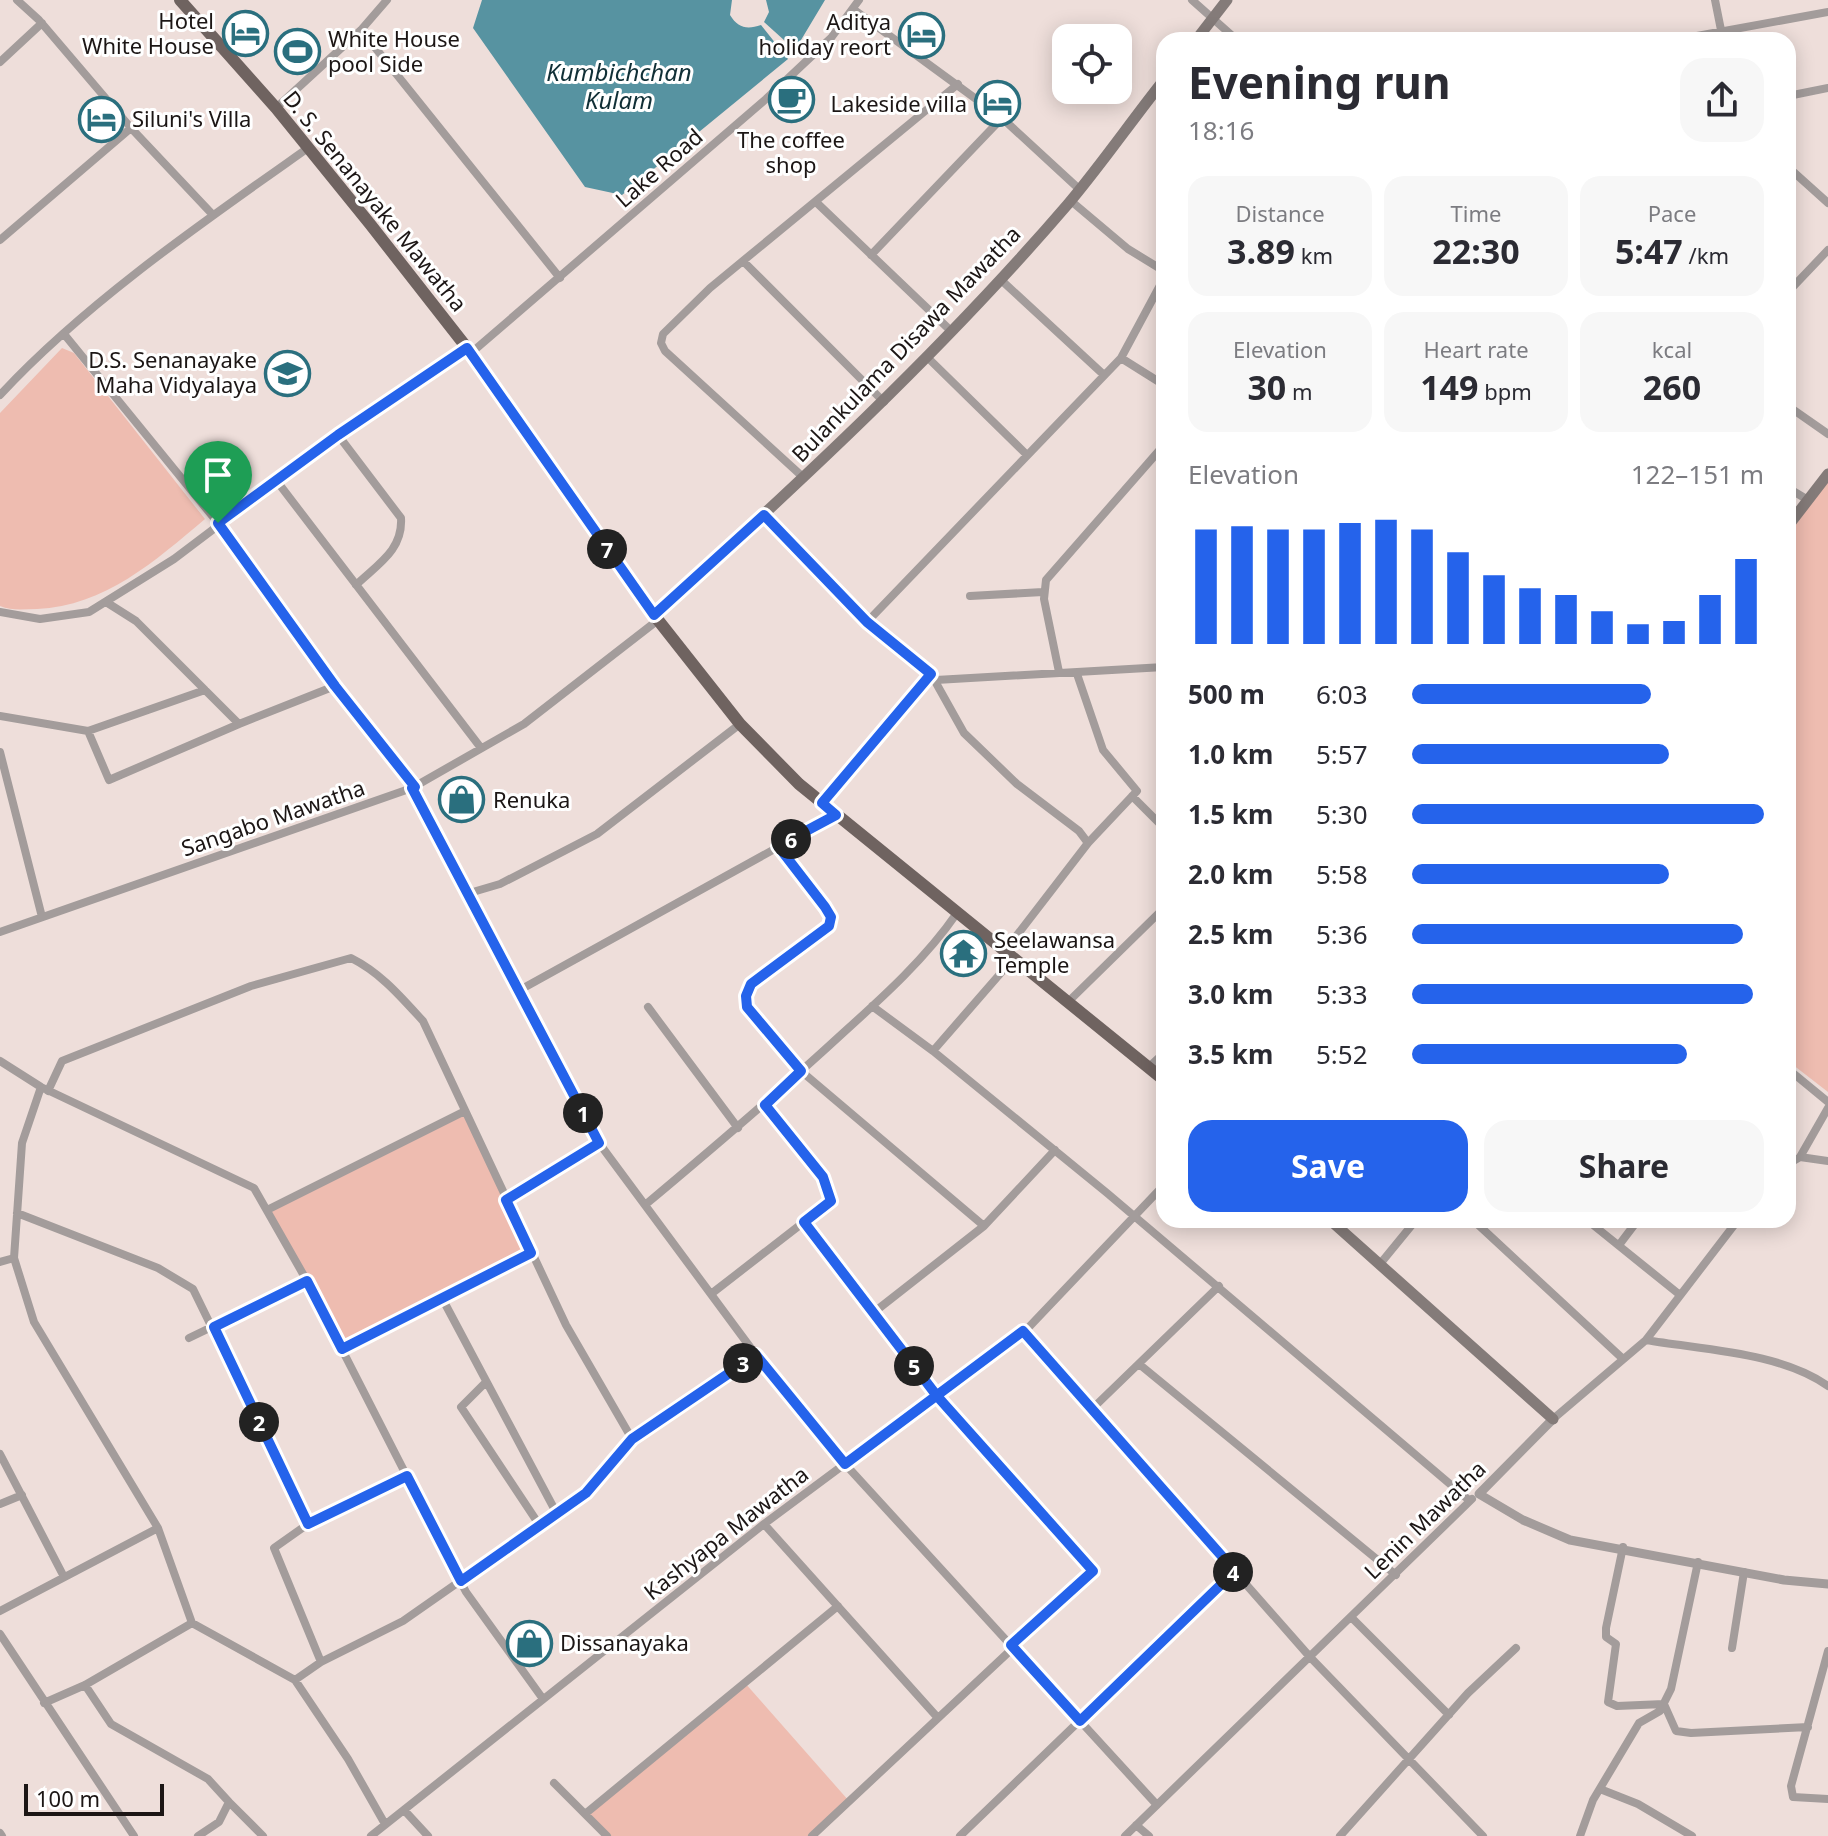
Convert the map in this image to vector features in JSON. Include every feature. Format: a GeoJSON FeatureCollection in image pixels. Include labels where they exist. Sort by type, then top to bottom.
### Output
{"type":"FeatureCollection","features":[{"type":"Feature","properties":{"kind":"main road","name":"D. S. Senanayake Mawatha"},"geometry":{"type":"LineString","coordinates":[[180,0],[276,108],[469,351],[656,617],[740,724],[776,762],[836,815],[1156,1073]]}},
{"type":"Feature","properties":{"kind":"main road"},"geometry":{"type":"LineString","coordinates":[[1202,32],[1227,0]]}},
{"type":"Feature","properties":{"kind":"main road","name":"Bulankulama Disawa Mawatha"},"geometry":{"type":"LineString","coordinates":[[656,617],[884,402],[927,357],[1071,201],[1156,90]]}},
{"type":"Feature","properties":{"kind":"main road"},"geometry":{"type":"LineString","coordinates":[[1796,516],[1828,474]]}},
{"type":"Feature","properties":{"kind":"main road"},"geometry":{"type":"LineString","coordinates":[[1339,1228],[1553,1419]]}},
{"type":"Feature","properties":{"kind":"street"},"geometry":{"type":"LineString","coordinates":[[17,0],[42,23],[131,128],[213,215]]}},
{"type":"Feature","properties":{"kind":"street"},"geometry":{"type":"LineString","coordinates":[[276,108],[361,30],[387,0]]}},
{"type":"Feature","properties":{"kind":"street","name":"Lake Road"},"geometry":{"type":"LineString","coordinates":[[0,612],[40,619],[89,612],[174,559],[338,435],[469,351],[560,278],[766,99],[831,38],[859,0]]}},
{"type":"Feature","properties":{"kind":"street"},"geometry":{"type":"LineString","coordinates":[[1192,0],[1227,32]]}},
{"type":"Feature","properties":{"kind":"street"},"geometry":{"type":"LineString","coordinates":[[1715,0],[1721,30]]}},
{"type":"Feature","properties":{"kind":"street"},"geometry":{"type":"LineString","coordinates":[[853,9],[1002,118],[1078,188]]}},
{"type":"Feature","properties":{"kind":"street"},"geometry":{"type":"LineString","coordinates":[[1712,32],[1828,12]]}},
{"type":"Feature","properties":{"kind":"street"},"geometry":{"type":"LineString","coordinates":[[0,62],[42,23]]}},
{"type":"Feature","properties":{"kind":"street"},"geometry":{"type":"LineString","coordinates":[[361,30],[560,278]]}},
{"type":"Feature","properties":{"kind":"street"},"geometry":{"type":"LineString","coordinates":[[804,478],[661,343],[663,334],[710,288],[958,84]]}},
{"type":"Feature","properties":{"kind":"street"},"geometry":{"type":"LineString","coordinates":[[1796,94],[1828,88]]}},
{"type":"Feature","properties":{"kind":"street"},"geometry":{"type":"LineString","coordinates":[[871,255],[1002,118]]}},
{"type":"Feature","properties":{"kind":"street"},"geometry":{"type":"LineString","coordinates":[[0,240],[131,128]]}},
{"type":"Feature","properties":{"kind":"street"},"geometry":{"type":"LineString","coordinates":[[0,395],[37,355],[213,215],[308,148]]}},
{"type":"Feature","properties":{"kind":"street"},"geometry":{"type":"LineString","coordinates":[[1796,174],[1828,203]]}},
{"type":"Feature","properties":{"kind":"street"},"geometry":{"type":"LineString","coordinates":[[1071,201],[1128,249],[1156,266]]}},
{"type":"Feature","properties":{"kind":"street"},"geometry":{"type":"LineString","coordinates":[[817,203],[951,331]]}},
{"type":"Feature","properties":{"kind":"street"},"geometry":{"type":"LineString","coordinates":[[1796,284],[1828,250]]}},
{"type":"Feature","properties":{"kind":"street"},"geometry":{"type":"LineString","coordinates":[[744,262],[884,402]]}},
{"type":"Feature","properties":{"kind":"street"},"geometry":{"type":"LineString","coordinates":[[1000,279],[1104,375]]}},
{"type":"Feature","properties":{"kind":"street"},"geometry":{"type":"LineString","coordinates":[[867,622],[1121,358],[1156,293]]}},
{"type":"Feature","properties":{"kind":"street"},"geometry":{"type":"LineString","coordinates":[[64,334],[218,523],[413,788],[599,1143],[756,1355],[845,1464],[1157,1805]]}},
{"type":"Feature","properties":{"kind":"street"},"geometry":{"type":"LineString","coordinates":[[927,357],[1027,455]]}},
{"type":"Feature","properties":{"kind":"street"},"geometry":{"type":"LineString","coordinates":[[1121,358],[1156,380]]}},
{"type":"Feature","properties":{"kind":"street"},"geometry":{"type":"LineString","coordinates":[[1796,412],[1828,434]]}},
{"type":"Feature","properties":{"kind":"street"},"geometry":{"type":"LineString","coordinates":[[338,435],[401,518],[402,533],[397,548],[356,585]]}},
{"type":"Feature","properties":{"kind":"street"},"geometry":{"type":"LineString","coordinates":[[1059,672],[1043,592],[1056,568],[1156,454]]}},
{"type":"Feature","properties":{"kind":"street"},"geometry":{"type":"LineString","coordinates":[[276,480],[481,748]]}},
{"type":"Feature","properties":{"kind":"street"},"geometry":{"type":"LineString","coordinates":[[1796,493],[1808,500]]}},
{"type":"Feature","properties":{"kind":"street"},"geometry":{"type":"LineString","coordinates":[[764,515],[867,622],[934,677],[964,733],[1017,784],[1079,831],[1088,843]]}},
{"type":"Feature","properties":{"kind":"street"},"geometry":{"type":"LineString","coordinates":[[970,596],[1043,592]]}},
{"type":"Feature","properties":{"kind":"street"},"geometry":{"type":"LineString","coordinates":[[106,602],[136,621],[239,724]]}},
{"type":"Feature","properties":{"kind":"street","name":"Sangabo Mawatha"},"geometry":{"type":"LineString","coordinates":[[0,932],[413,788],[524,724],[656,617]]}},
{"type":"Feature","properties":{"kind":"street"},"geometry":{"type":"LineString","coordinates":[[822,803],[934,677],[1077,674],[1156,668]]}},
{"type":"Feature","properties":{"kind":"street"},"geometry":{"type":"LineString","coordinates":[[933,1051],[1008,955],[1088,843],[1137,791],[1103,750],[1077,674]]}},
{"type":"Feature","properties":{"kind":"street"},"geometry":{"type":"LineString","coordinates":[[88,731],[109,780],[335,686]]}},
{"type":"Feature","properties":{"kind":"street"},"geometry":{"type":"LineString","coordinates":[[0,716],[88,731],[205,690]]}},
{"type":"Feature","properties":{"kind":"street"},"geometry":{"type":"LineString","coordinates":[[466,894],[500,884],[597,834],[740,724]]}},
{"type":"Feature","properties":{"kind":"street"},"geometry":{"type":"LineString","coordinates":[[0,752],[42,917]]}},
{"type":"Feature","properties":{"kind":"street"},"geometry":{"type":"LineString","coordinates":[[1132,796],[1156,820]]}},
{"type":"Feature","properties":{"kind":"street"},"geometry":{"type":"LineString","coordinates":[[518,991],[836,815]]}},
{"type":"Feature","properties":{"kind":"street"},"geometry":{"type":"LineString","coordinates":[[778,846],[831,917],[829,926],[751,984],[746,996],[747,1007],[801,1071],[984,1226]]}},
{"type":"Feature","properties":{"kind":"street"},"geometry":{"type":"LineString","coordinates":[[645,1205],[765,1105],[872,1006],[940,938],[957,913]]}},
{"type":"Feature","properties":{"kind":"street"},"geometry":{"type":"LineString","coordinates":[[1068,1002],[1156,919]]}},
{"type":"Feature","properties":{"kind":"street"},"geometry":{"type":"LineString","coordinates":[[385,1824],[348,1759],[295,1680],[192,1623],[158,1528],[34,1322],[14,1258],[22,1143],[44,1089],[62,1061],[251,986],[351,958],[387,982],[423,1021],[566,1325],[632,1439]]}},
{"type":"Feature","properties":{"kind":"street"},"geometry":{"type":"LineString","coordinates":[[872,1006],[1055,1150],[1470,1501]]}},
{"type":"Feature","properties":{"kind":"street"},"geometry":{"type":"LineString","coordinates":[[648,1007],[738,1128]]}},
{"type":"Feature","properties":{"kind":"street"},"geometry":{"type":"LineString","coordinates":[[1149,1067],[1156,1060]]}},
{"type":"Feature","properties":{"kind":"street"},"geometry":{"type":"LineString","coordinates":[[0,1061],[44,1089],[254,1188],[307,1281],[461,1581],[543,1699]]}},
{"type":"Feature","properties":{"kind":"street"},"geometry":{"type":"LineString","coordinates":[[1796,1076],[1828,1105],[1796,1159]]}},
{"type":"Feature","properties":{"kind":"street"},"geometry":{"type":"LineString","coordinates":[[711,1294],[831,1201],[823,1177],[765,1105]]}},
{"type":"Feature","properties":{"kind":"street"},"geometry":{"type":"LineString","coordinates":[[267,1210],[465,1111]]}},
{"type":"Feature","properties":{"kind":"street"},"geometry":{"type":"LineString","coordinates":[[506,1200],[599,1143]]}},
{"type":"Feature","properties":{"kind":"street"},"geometry":{"type":"LineString","coordinates":[[873,1313],[984,1226],[1055,1150]]}},
{"type":"Feature","properties":{"kind":"street"},"geometry":{"type":"LineString","coordinates":[[1800,1157],[1828,1161]]}},
{"type":"Feature","properties":{"kind":"street","name":"Kashyapa Mawatha"},"geometry":{"type":"LineString","coordinates":[[371,1836],[764,1524],[1023,1331],[1156,1193]]}},
{"type":"Feature","properties":{"kind":"street"},"geometry":{"type":"LineString","coordinates":[[17,1213],[158,1268],[193,1289],[308,1524]]}},
{"type":"Feature","properties":{"kind":"street"},"geometry":{"type":"LineString","coordinates":[[804,1222],[937,1396],[1093,1571],[812,1836]]}},
{"type":"Feature","properties":{"kind":"street"},"geometry":{"type":"LineString","coordinates":[[1380,1264],[1409,1228]]}},
{"type":"Feature","properties":{"kind":"street"},"geometry":{"type":"LineString","coordinates":[[1482,1228],[1622,1358]]}},
{"type":"Feature","properties":{"kind":"street"},"geometry":{"type":"LineString","coordinates":[[1597,1228],[1680,1295]]}},
{"type":"Feature","properties":{"kind":"street"},"geometry":{"type":"LineString","coordinates":[[1619,1245],[1632,1228]]}},
{"type":"Feature","properties":{"kind":"street","name":"Lenin Mawatha"},"geometry":{"type":"LineString","coordinates":[[1125,1836],[1553,1419],[1646,1340],[1732,1228]]}},
{"type":"Feature","properties":{"kind":"street"},"geometry":{"type":"LineString","coordinates":[[342,1349],[531,1253]]}},
{"type":"Feature","properties":{"kind":"street"},"geometry":{"type":"LineString","coordinates":[[0,1262],[14,1258]]}},
{"type":"Feature","properties":{"kind":"street"},"geometry":{"type":"LineString","coordinates":[[189,1338],[307,1281]]}},
{"type":"Feature","properties":{"kind":"street"},"geometry":{"type":"LineString","coordinates":[[1093,1408],[1219,1286]]}},
{"type":"Feature","properties":{"kind":"street"},"geometry":{"type":"LineString","coordinates":[[442,1298],[557,1514]]}},
{"type":"Feature","properties":{"kind":"street"},"geometry":{"type":"LineString","coordinates":[[1023,1331],[1310,1657],[1483,1836]]}},
{"type":"Feature","properties":{"kind":"street"},"geometry":{"type":"LineString","coordinates":[[1646,1340],[1781,1362],[1810,1374],[1828,1386]]}},
{"type":"Feature","properties":{"kind":"street"},"geometry":{"type":"LineString","coordinates":[[295,1680],[321,1662],[403,1621],[540,1526],[586,1493],[632,1439],[756,1355]]}},
{"type":"Feature","properties":{"kind":"street"},"geometry":{"type":"LineString","coordinates":[[1139,1364],[1396,1575]]}},
{"type":"Feature","properties":{"kind":"street"},"geometry":{"type":"LineString","coordinates":[[486,1382],[461,1407],[540,1526]]}},
{"type":"Feature","properties":{"kind":"street"},"geometry":{"type":"LineString","coordinates":[[0,1454],[63,1575]]}},
{"type":"Feature","properties":{"kind":"street"},"geometry":{"type":"LineString","coordinates":[[321,1662],[274,1548],[308,1524],[407,1476]]}},
{"type":"Feature","properties":{"kind":"street"},"geometry":{"type":"LineString","coordinates":[[1479,1494],[1523,1520],[1570,1540],[1828,1584]]}},
{"type":"Feature","properties":{"kind":"street"},"geometry":{"type":"LineString","coordinates":[[0,1504],[22,1495]]}},
{"type":"Feature","properties":{"kind":"street"},"geometry":{"type":"LineString","coordinates":[[764,1524],[938,1718]]}},
{"type":"Feature","properties":{"kind":"street"},"geometry":{"type":"LineString","coordinates":[[0,1611],[63,1575],[158,1528]]}},
{"type":"Feature","properties":{"kind":"street"},"geometry":{"type":"LineString","coordinates":[[1623,1547],[1606,1628],[1606,1637],[1616,1644],[1608,1702],[1617,1706],[1664,1704]]}},
{"type":"Feature","properties":{"kind":"street"},"geometry":{"type":"LineString","coordinates":[[1580,1836],[1600,1789],[1639,1723],[1660,1711],[1671,1689],[1698,1562]]}},
{"type":"Feature","properties":{"kind":"street"},"geometry":{"type":"LineString","coordinates":[[960,1836],[1235,1571]]}},
{"type":"Feature","properties":{"kind":"street"},"geometry":{"type":"LineString","coordinates":[[1732,1648],[1744,1572]]}},
{"type":"Feature","properties":{"kind":"street"},"geometry":{"type":"LineString","coordinates":[[585,1814],[838,1606]]}},
{"type":"Feature","properties":{"kind":"street"},"geometry":{"type":"LineString","coordinates":[[1351,1617],[1449,1715]]}},
{"type":"Feature","properties":{"kind":"street"},"geometry":{"type":"LineString","coordinates":[[44,1703],[85,1685],[192,1623]]}},
{"type":"Feature","properties":{"kind":"street"},"geometry":{"type":"LineString","coordinates":[[0,1634],[134,1836]]}},
{"type":"Feature","properties":{"kind":"street"},"geometry":{"type":"LineString","coordinates":[[1340,1836],[1449,1715],[1516,1648]]}},
{"type":"Feature","properties":{"kind":"street"},"geometry":{"type":"LineString","coordinates":[[1828,1651],[1791,1786],[1793,1797],[1828,1799]]}},
{"type":"Feature","properties":{"kind":"street"},"geometry":{"type":"LineString","coordinates":[[85,1685],[111,1724],[208,1779],[263,1836]]}},
{"type":"Feature","properties":{"kind":"street"},"geometry":{"type":"LineString","coordinates":[[1664,1704],[1676,1731],[1808,1727]]}},
{"type":"Feature","properties":{"kind":"street"},"geometry":{"type":"LineString","coordinates":[[554,1783],[607,1836]]}},
{"type":"Feature","properties":{"kind":"street"},"geometry":{"type":"LineString","coordinates":[[1600,1789],[1638,1804],[1692,1836]]}},
{"type":"Feature","properties":{"kind":"street"},"geometry":{"type":"LineString","coordinates":[[198,1836],[219,1822],[229,1802]]}},
{"type":"Feature","properties":{"kind":"street"},"geometry":{"type":"LineString","coordinates":[[404,1810],[428,1836]]}},
{"type":"Feature","properties":{"kind":"street"},"geometry":{"type":"LineString","coordinates":[[1136,1825],[1149,1836]]}},
{"type":"Feature","properties":{"kind":"shaded area"},"geometry":{"type":"Polygon","coordinates":[[[62,348],[74,353],[205,519],[148,565],[107,590],[62,606],[9,609],[0,606],[0,413],[62,348]]]}},
{"type":"Feature","properties":{"kind":"shaded area"},"geometry":{"type":"Polygon","coordinates":[[[1828,478],[1828,1092],[1796,1067],[1796,519],[1828,478]]]}},
{"type":"Feature","properties":{"kind":"shaded area"},"geometry":{"type":"Polygon","coordinates":[[[465,1111],[531,1253],[342,1349],[267,1210],[465,1111]]]}},
{"type":"Feature","properties":{"kind":"shaded area"},"geometry":{"type":"Polygon","coordinates":[[[745,1683],[849,1801],[812,1836],[607,1836],[585,1814],[745,1683]]]}},
{"type":"Feature","properties":{"kind":"water","name":"Kumbichchan Kulam"},"geometry":{"type":"Polygon","coordinates":[[[482,0],[732,0],[730,15],[736,23],[747,27],[761,25],[788,59],[622,195],[585,187],[473,28],[482,0]]]}},
{"type":"Feature","properties":{"kind":"water"},"geometry":{"type":"Polygon","coordinates":[[[766,0],[825,0],[795,50],[764,22],[769,12],[766,0]]]}},
{"type":"Feature","properties":{"kind":"place","name":"Hotel White House"},"geometry":{"type":"Point","coordinates":[245,34]}},
{"type":"Feature","properties":{"kind":"place","name":"Aditya holiday reort"},"geometry":{"type":"Point","coordinates":[922,35]}},
{"type":"Feature","properties":{"kind":"place","name":"White House pool Side"},"geometry":{"type":"Point","coordinates":[297,52]}},
{"type":"Feature","properties":{"kind":"place","name":"The coffee shop"},"geometry":{"type":"Point","coordinates":[791,99]}},
{"type":"Feature","properties":{"kind":"place","name":"Lakeside villa"},"geometry":{"type":"Point","coordinates":[998,104]}},
{"type":"Feature","properties":{"kind":"place","name":"Siluni's Villa"},"geometry":{"type":"Point","coordinates":[101,119]}},
{"type":"Feature","properties":{"kind":"place","name":"D.S. Senanayake Maha Vidyalaya"},"geometry":{"type":"Point","coordinates":[288,373]}},
{"type":"Feature","properties":{"kind":"place","name":"Renuka"},"geometry":{"type":"Point","coordinates":[462,800]}},
{"type":"Feature","properties":{"kind":"place","name":"Seelawansa Temple"},"geometry":{"type":"Point","coordinates":[963,953]}},
{"type":"Feature","properties":{"kind":"place","name":"Dissanayaka"},"geometry":{"type":"Point","coordinates":[529,1643]}},
{"type":"Feature","properties":{"kind":"route"},"geometry":{"type":"LineString","coordinates":[[218,523],[335,686],[415,787],[412,788],[466,894],[599,1143],[506,1200],[531,1253],[342,1349],[307,1281],[214,1327],[308,1524],[407,1476],[461,1581],[586,1493],[632,1439],[756,1355],[845,1464],[937,1396],[1023,1331],[1235,1571],[1080,1721],[1011,1645],[1093,1571],[937,1396],[804,1222],[831,1201],[823,1177],[765,1105],[801,1071],[747,1007],[746,996],[751,984],[824,931],[831,917],[778,846],[836,815],[822,803],[931,674],[867,622],[764,515],[654,615],[467,348],[338,435],[218,523]]}}]}
